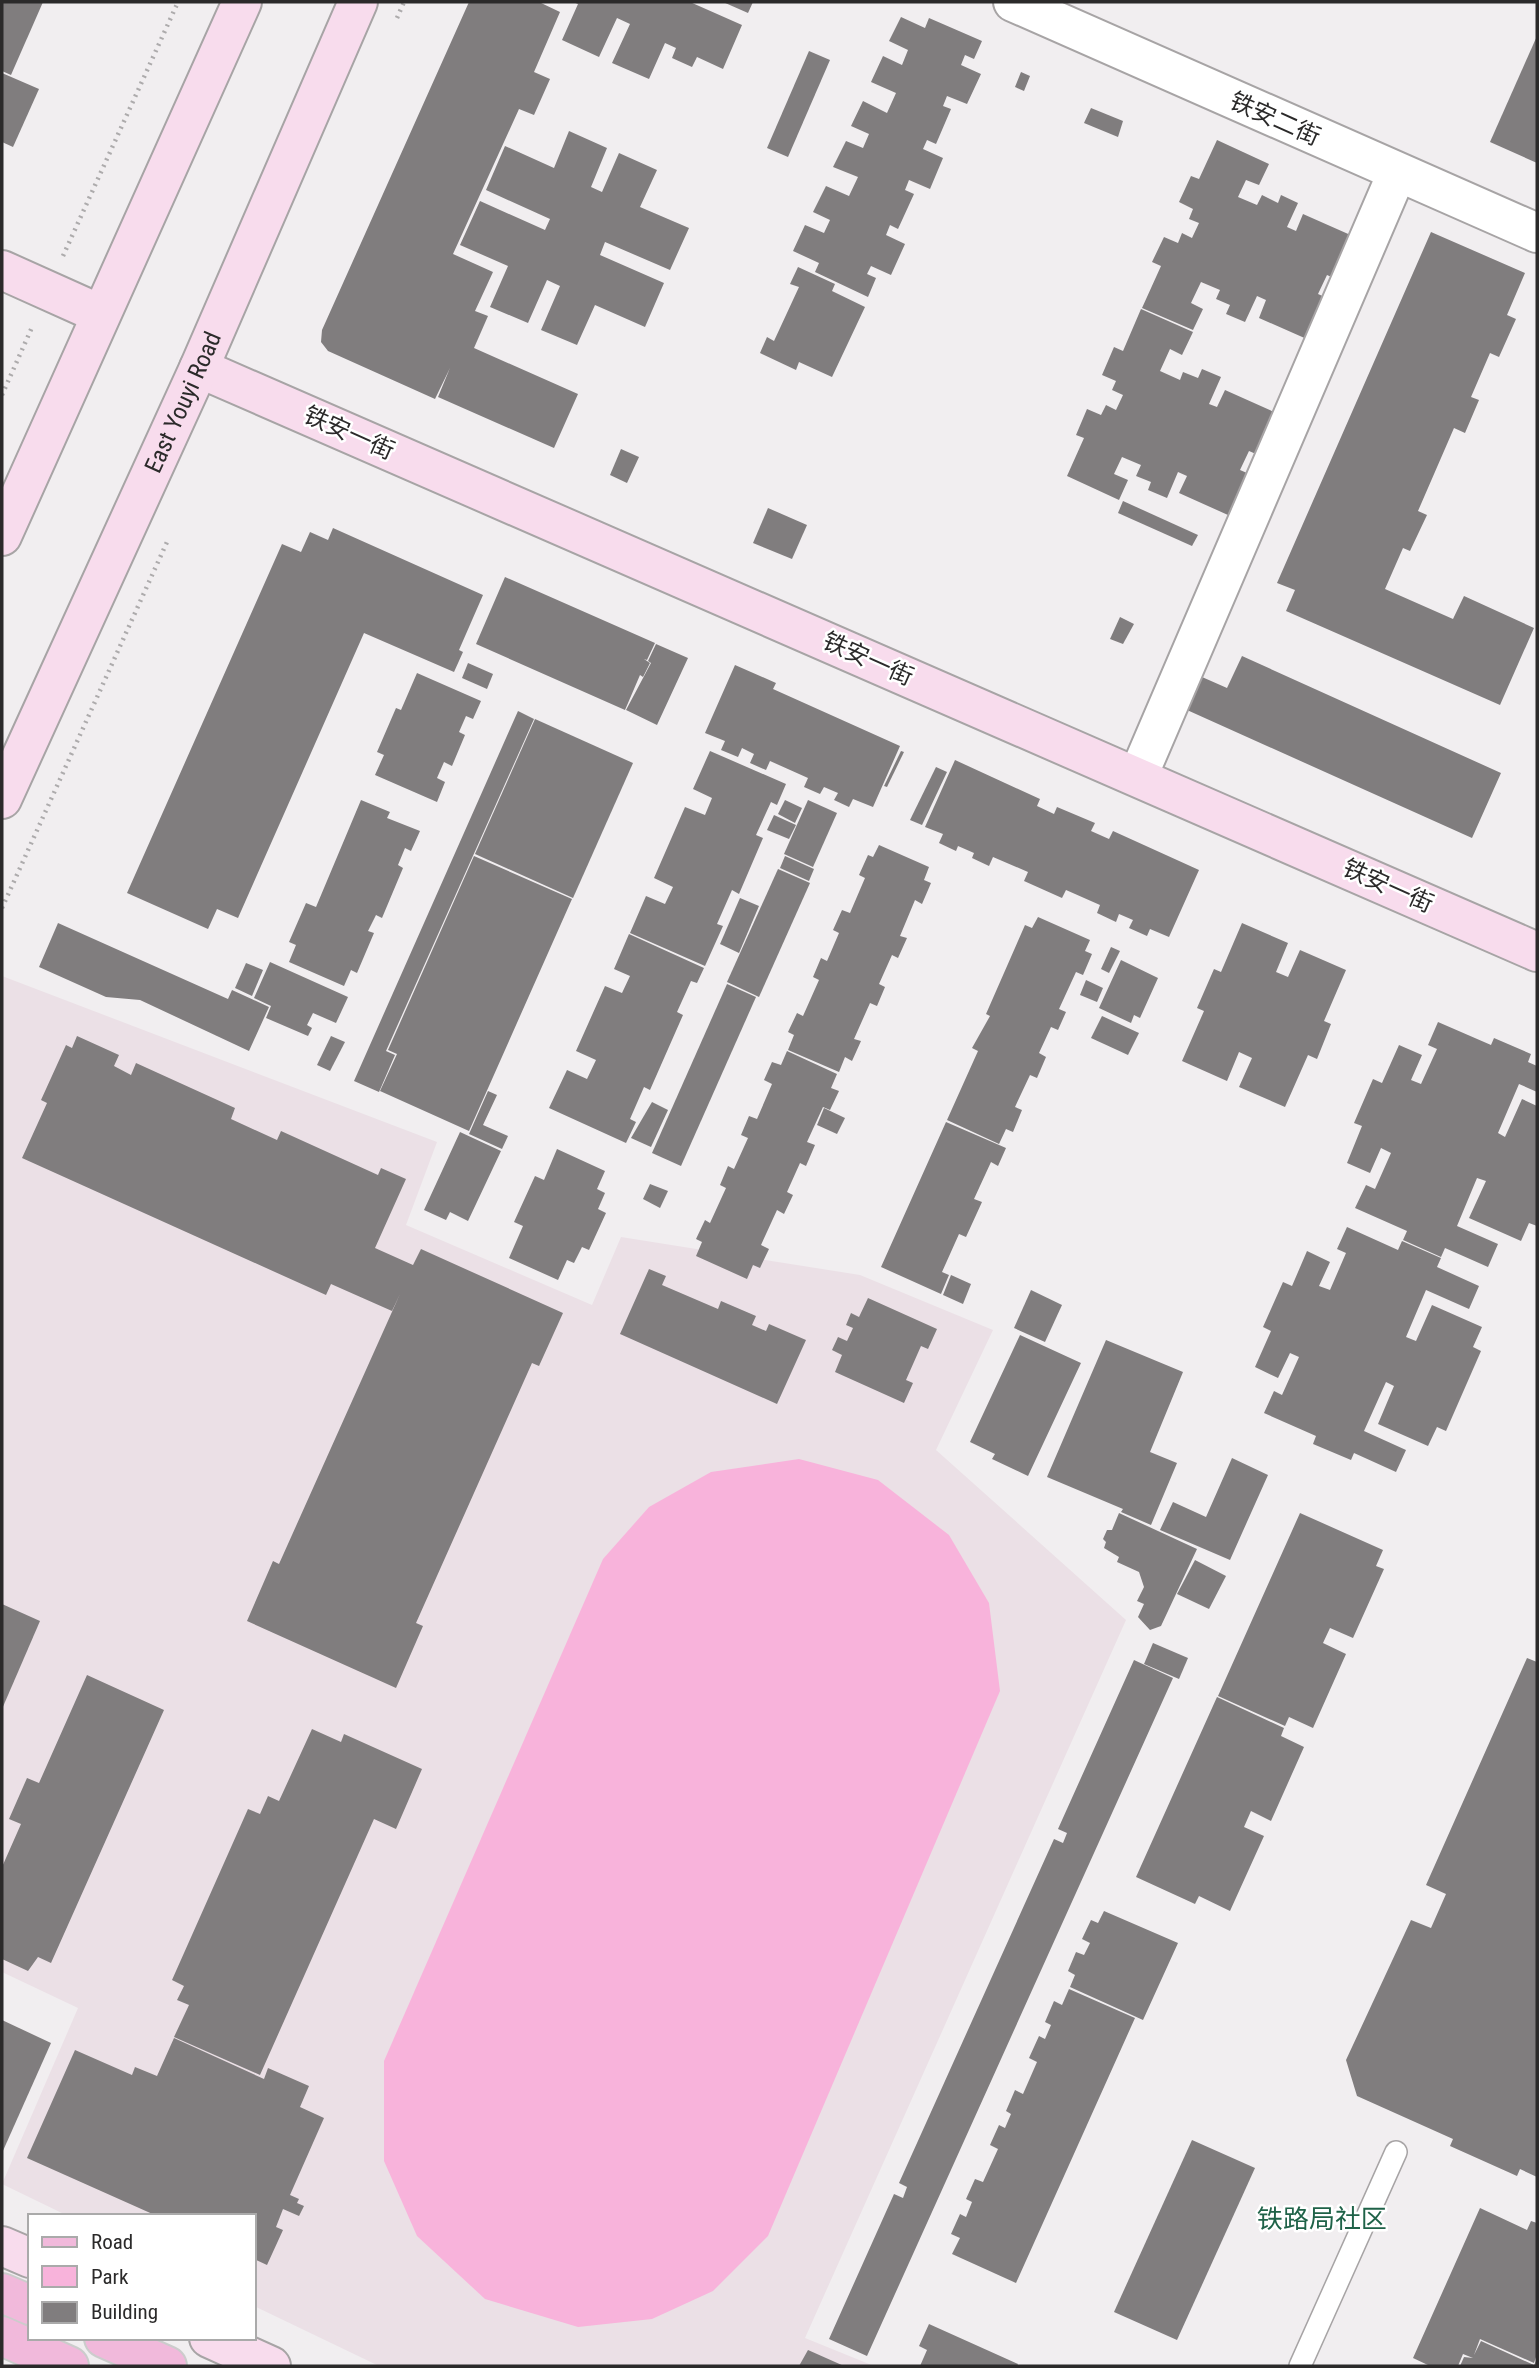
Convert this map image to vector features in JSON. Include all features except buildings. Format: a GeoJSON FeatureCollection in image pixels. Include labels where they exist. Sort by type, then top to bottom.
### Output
{"type":"FeatureCollection","features":[{"type":"Feature","properties":{"kind":"main road"},"geometry":{"type":"LineString","coordinates":[[2,536],[242,2]]}},
{"type":"Feature","properties":{"kind":"main road","name":"East Youyi Road"},"geometry":{"type":"LineString","coordinates":[[2,799],[199,368],[358,2]]}},
{"type":"Feature","properties":{"kind":"main road"},"geometry":{"type":"LineString","coordinates":[[2,270],[100,314]]}},
{"type":"Feature","properties":{"kind":"main road","name":"铁安一街"},"geometry":{"type":"LineString","coordinates":[[199,368],[1537,952]]}},
{"type":"Feature","properties":{"kind":"main road"},"geometry":{"type":"LineString","coordinates":[[2,2245],[28,2257]]}},
{"type":"Feature","properties":{"kind":"main road"},"geometry":{"type":"LineString","coordinates":[[2,2293],[28,2304]]}},
{"type":"Feature","properties":{"kind":"main road"},"geometry":{"type":"LineString","coordinates":[[2,2336],[69,2366]]}},
{"type":"Feature","properties":{"kind":"main road"},"geometry":{"type":"LineString","coordinates":[[108,2340],[167,2366]]}},
{"type":"Feature","properties":{"kind":"main road"},"geometry":{"type":"LineString","coordinates":[[213,2340],[271,2366]]}},
{"type":"Feature","properties":{"kind":"street","name":"铁安二街"},"geometry":{"type":"LineString","coordinates":[[1013,2],[1537,233]]}},
{"type":"Feature","properties":{"kind":"street"},"geometry":{"type":"LineString","coordinates":[[1138,776],[1397,173]]}},
{"type":"Feature","properties":{"kind":"lane"},"geometry":{"type":"LineString","coordinates":[[1300,2366],[1396,2152]]}},
{"type":"Feature","properties":{"kind":"path"},"geometry":{"type":"LineString","coordinates":[[2,395],[178,2]]}},
{"type":"Feature","properties":{"kind":"shaded area"},"geometry":{"type":"Polygon","coordinates":[[[2,976],[437,1142],[406,1225],[592,1305],[621,1237],[860,1275],[993,1330],[936,1450],[1126,1620],[805,2338],[874,2366],[379,2366],[256,2307],[256,2214],[64,2214],[2,2184],[78,2008],[2,1972],[2,976]]]}},
{"type":"Feature","properties":{"kind":"green space"},"geometry":{"type":"Polygon","coordinates":[[[799,1459],[878,1480],[949,1535],[989,1603],[1000,1691],[768,2236],[713,2291],[652,2319],[578,2327],[485,2299],[417,2236],[384,2161],[384,2061],[603,1559],[649,1507],[711,1472],[799,1459]]]}},
{"type":"Feature","properties":{"kind":"district","name":"铁路局社区"},"geometry":{"type":"Point","coordinates":[1322,2219]}}]}
